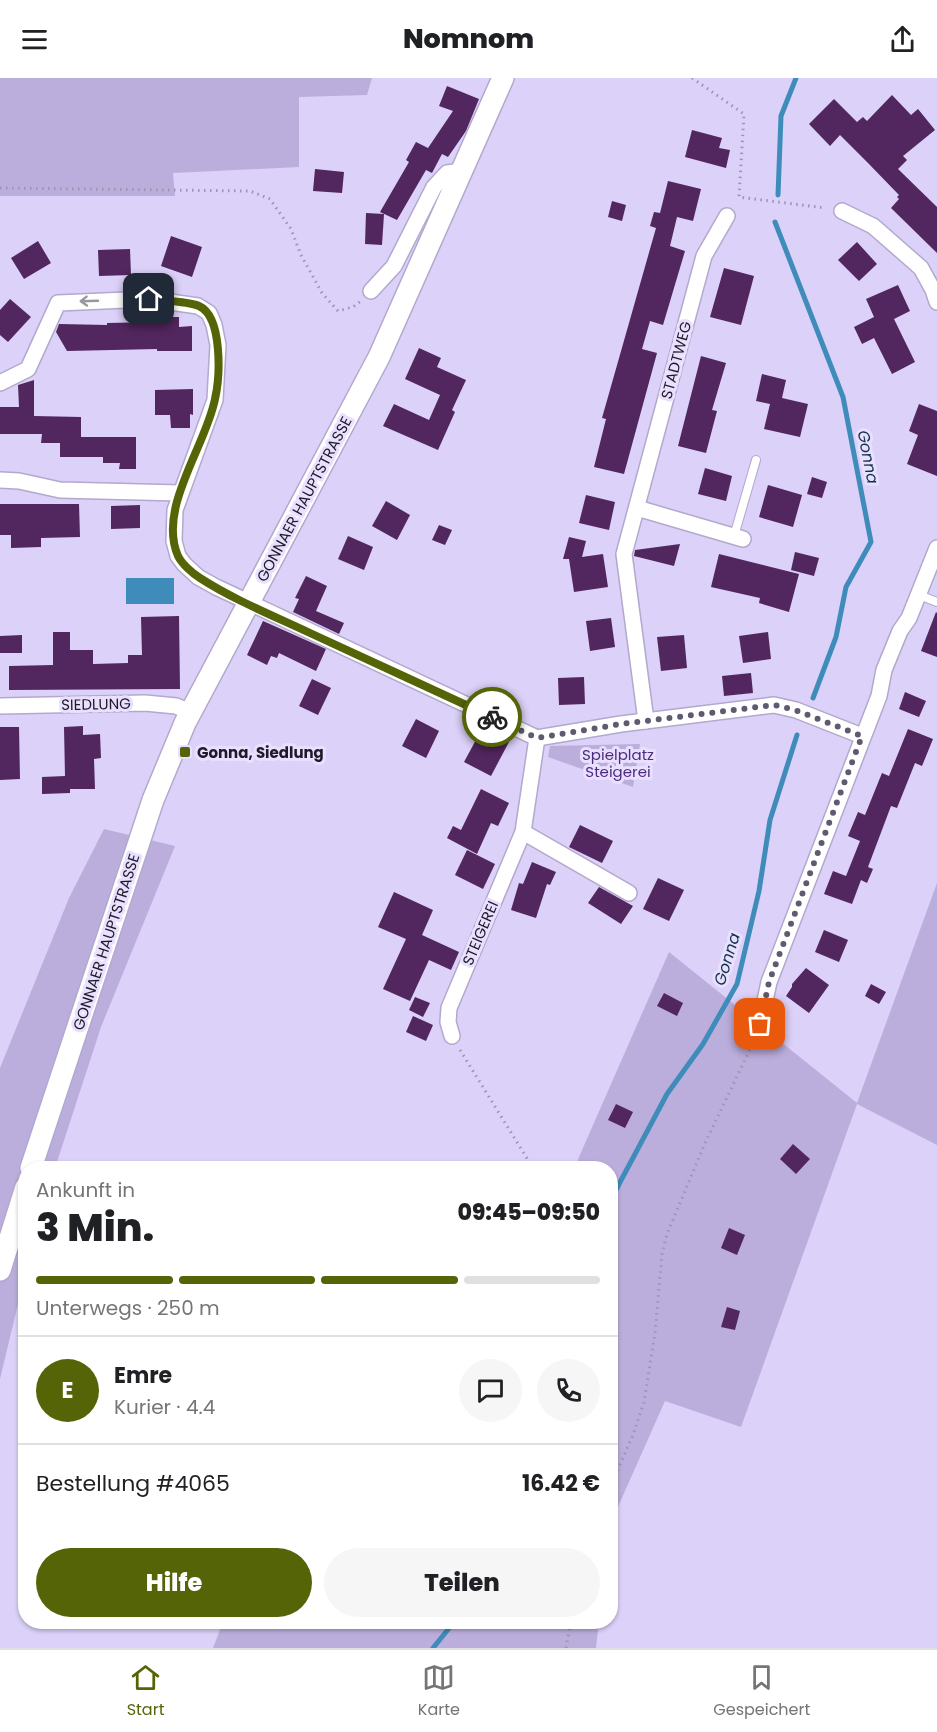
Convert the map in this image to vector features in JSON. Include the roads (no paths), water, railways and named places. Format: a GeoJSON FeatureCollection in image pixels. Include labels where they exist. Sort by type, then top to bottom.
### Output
{"type":"FeatureCollection","features":[{"type":"Feature","properties":{"kind":"main road","name":"GONNAER HAUPTSTRASSE"},"geometry":{"type":"LineString","coordinates":[[34,1161],[170,755],[190,712],[379,357],[503,78]]}},
{"type":"Feature","properties":{"kind":"main road"},"geometry":{"type":"LineString","coordinates":[[0,1270],[18,1213]]}},
{"type":"Feature","properties":{"kind":"street"},"geometry":{"type":"LineString","coordinates":[[371,291],[394,266],[434,187],[447,173],[462,171]]}},
{"type":"Feature","properties":{"kind":"street"},"geometry":{"type":"LineString","coordinates":[[842,211],[873,226],[921,268],[937,302]]}},
{"type":"Feature","properties":{"kind":"street","name":"STADTWEG"},"geometry":{"type":"LineString","coordinates":[[646,721],[624,554],[704,256],[727,216]]}},
{"type":"Feature","properties":{"kind":"street"},"geometry":{"type":"LineString","coordinates":[[0,383],[28,369],[58,303],[149,299],[198,306],[209,314],[218,345],[215,399],[180,493],[175,510],[174,528],[174,541],[178,556],[198,577],[248,604],[537,738],[646,721],[774,705],[795,710],[862,736]]}},
{"type":"Feature","properties":{"kind":"street"},"geometry":{"type":"LineString","coordinates":[[0,480],[19,481],[60,490],[180,493]]}},
{"type":"Feature","properties":{"kind":"street"},"geometry":{"type":"LineString","coordinates":[[637,508],[738,537]]}},
{"type":"Feature","properties":{"kind":"street"},"geometry":{"type":"LineString","coordinates":[[760,1024],[769,982],[879,696],[882,676],[900,631],[909,618],[919,595],[937,548]]}},
{"type":"Feature","properties":{"kind":"street","name":"SIEDLUNG"},"geometry":{"type":"LineString","coordinates":[[0,706],[145,703],[176,705],[190,712]]}},
{"type":"Feature","properties":{"kind":"street","name":"STEIGEREI"},"geometry":{"type":"LineString","coordinates":[[452,1036],[448,1022],[449,1008],[523,832],[537,738]]}},
{"type":"Feature","properties":{"kind":"street"},"geometry":{"type":"LineString","coordinates":[[523,832],[629,893]]}},
{"type":"Feature","properties":{"kind":"lane"},"geometry":{"type":"LineString","coordinates":[[738,537],[756,460]]}},
{"type":"Feature","properties":{"kind":"lane"},"geometry":{"type":"LineString","coordinates":[[919,595],[937,602]]}},
{"type":"Feature","properties":{"kind":"water"},"geometry":{"type":"Polygon","coordinates":[[[126,578],[174,578],[174,604],[126,604],[126,578]]]}},
{"type":"Feature","properties":{"kind":"waterway","name":"Gonna"},"geometry":{"type":"LineString","coordinates":[[778,195],[781,116],[796,78]]}},
{"type":"Feature","properties":{"kind":"waterway","name":"Gonna"},"geometry":{"type":"LineString","coordinates":[[775,222],[843,397],[871,542],[846,587],[836,637],[813,698]]}},
{"type":"Feature","properties":{"kind":"waterway","name":"Gonna"},"geometry":{"type":"LineString","coordinates":[[618,1186],[667,1094],[703,1044],[737,984],[759,891],[770,820],[797,735]]}},
{"type":"Feature","properties":{"kind":"waterway","name":"Gonna"},"geometry":{"type":"LineString","coordinates":[[433,1648],[448,1629]]}},
{"type":"Feature","properties":{"kind":"place","name":"Gonna, Siedlung"},"geometry":{"type":"Point","coordinates":[185,752]}},
{"type":"Feature","properties":{"kind":"park label","name":"Spielplatz Steigerei"},"geometry":{"type":"Point","coordinates":[618,762]}}]}
